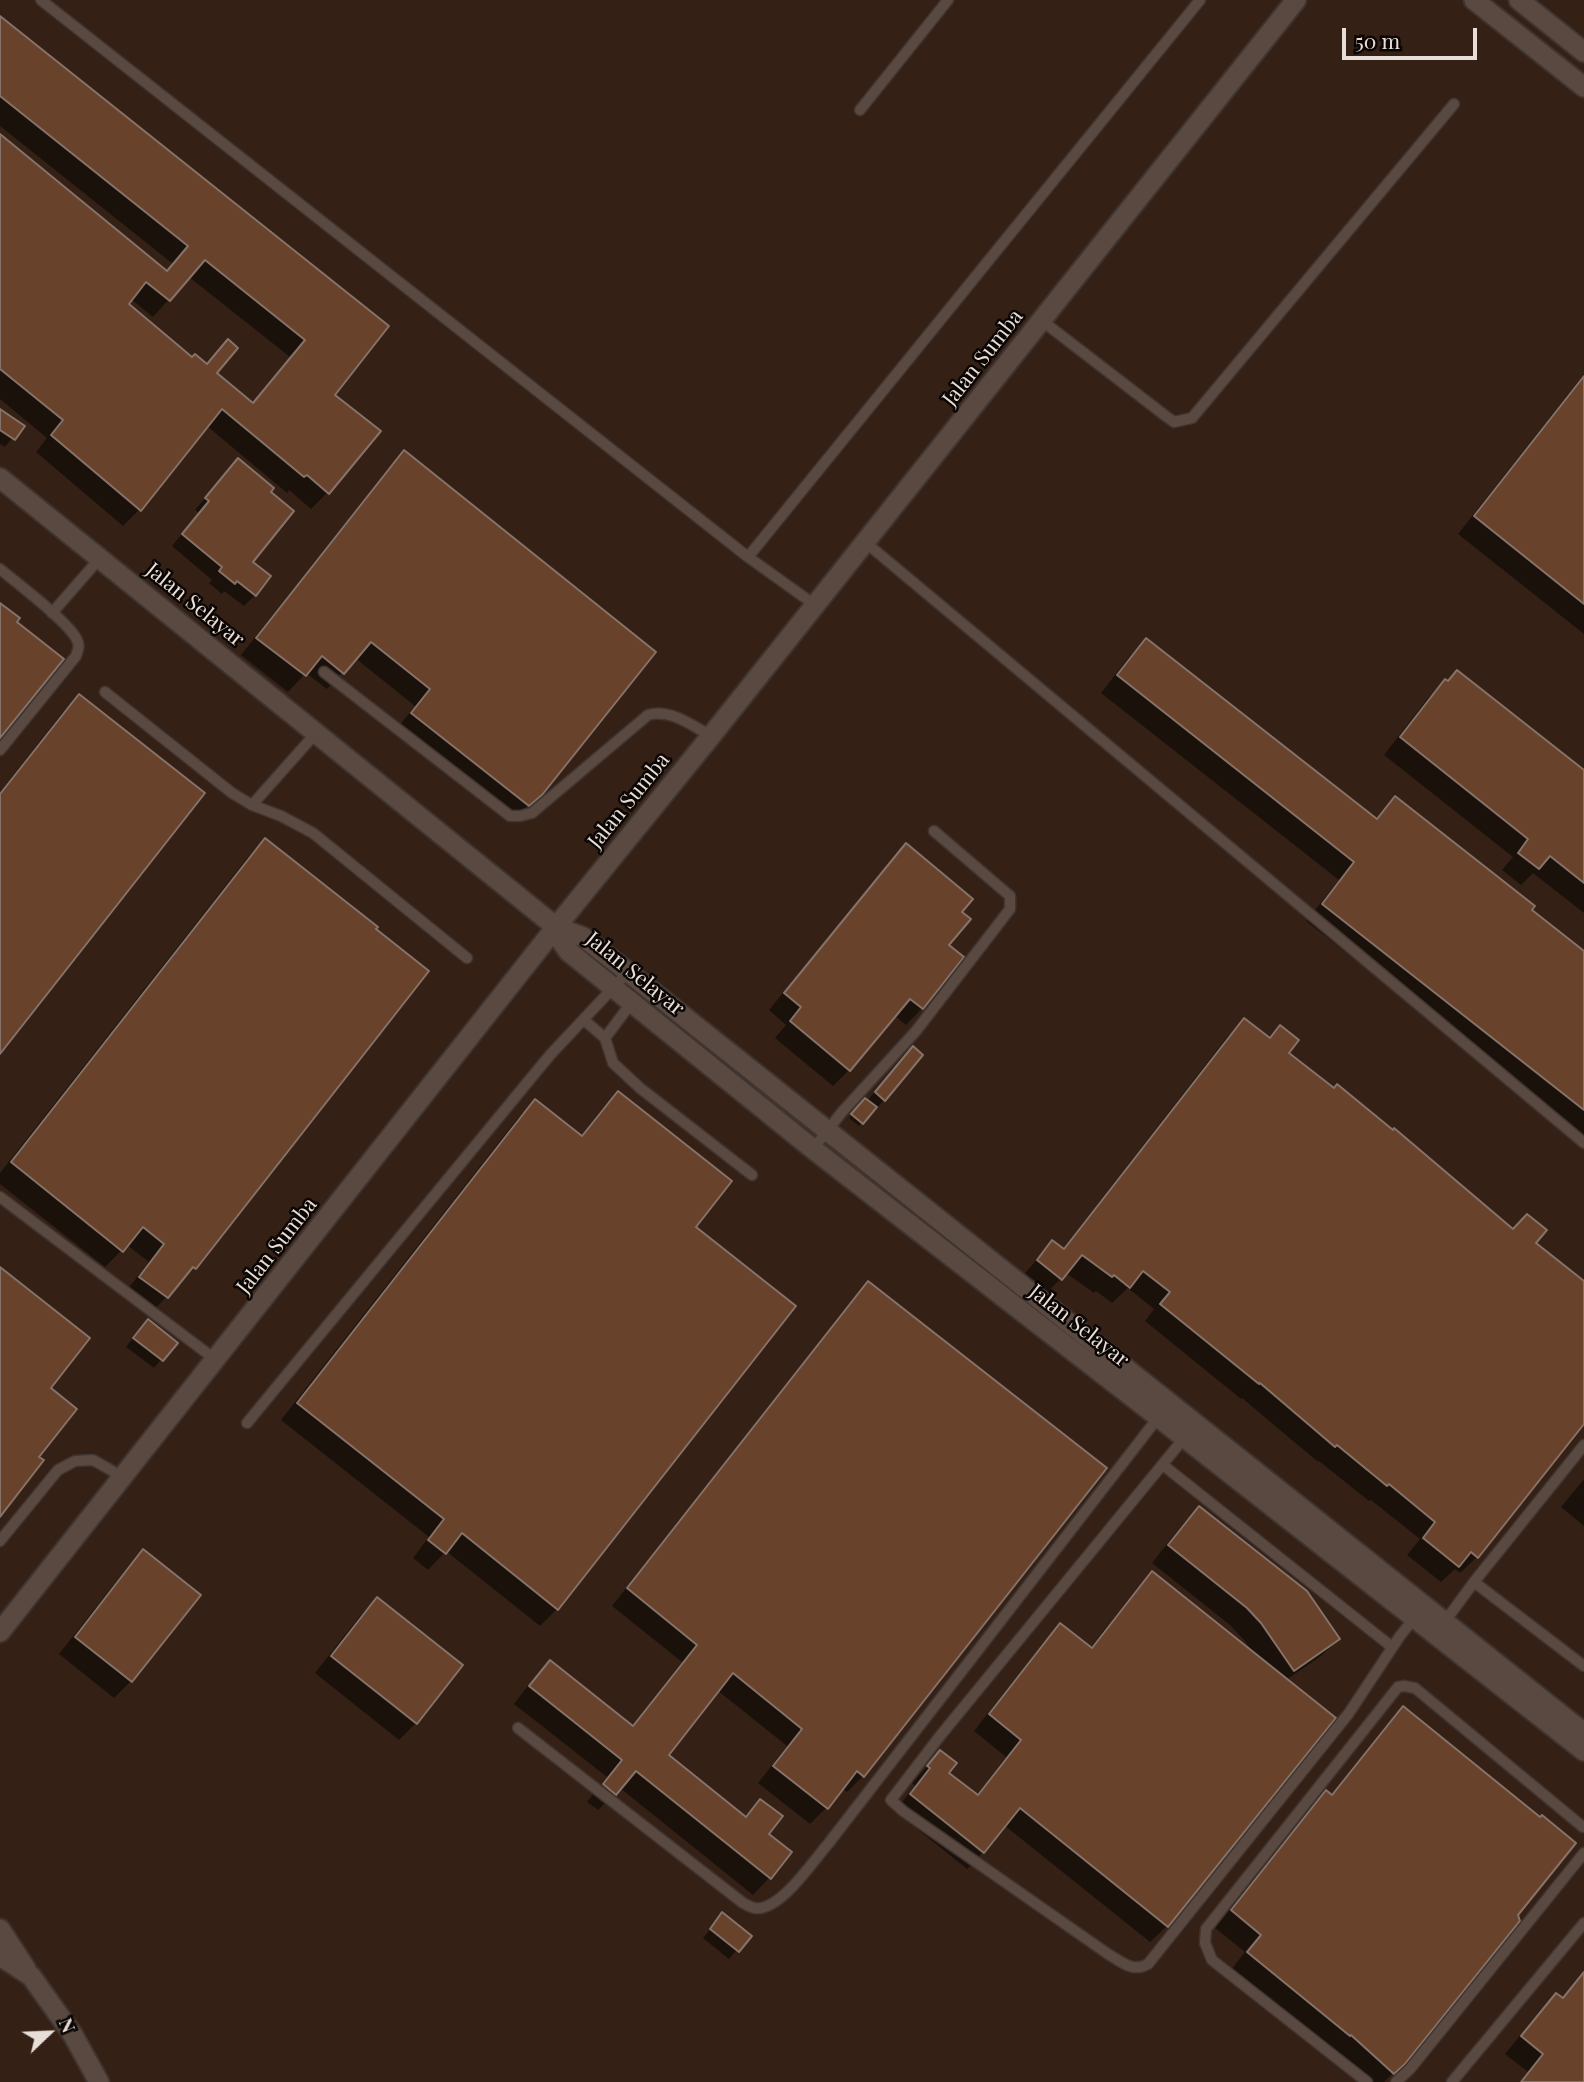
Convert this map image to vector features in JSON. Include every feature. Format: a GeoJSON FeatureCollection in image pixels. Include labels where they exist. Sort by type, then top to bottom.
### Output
{"type":"FeatureCollection","features":[{"type":"Feature","properties":{"kind":"street","name":"Jalan Sumba"},"geometry":{"type":"LineString","coordinates":[[0,1632],[556,927],[1296,0]]}},
{"type":"Feature","properties":{"kind":"street"},"geometry":{"type":"LineString","coordinates":[[1474,0],[1584,87]]}},
{"type":"Feature","properties":{"kind":"street"},"geometry":{"type":"LineString","coordinates":[[1519,0],[1584,52]]}},
{"type":"Feature","properties":{"kind":"street","name":"Jalan Selayar"},"geometry":{"type":"LineString","coordinates":[[0,478],[556,927],[568,951],[621,979],[827,1130],[928,1211],[1051,1321]]}},
{"type":"Feature","properties":{"kind":"street","name":"Jalan Selayar"},"geometry":{"type":"LineString","coordinates":[[621,979],[632,1002],[813,1149],[914,1226],[1051,1321],[1419,1612],[1584,1733]]}},
{"type":"Feature","properties":{"kind":"street"},"geometry":{"type":"LineString","coordinates":[[914,1226],[928,1211]]}},
{"type":"Feature","properties":{"kind":"street","name":"Jalan Selayar"},"geometry":{"type":"LineString","coordinates":[[1440,1628],[1584,1751]]}},
{"type":"Feature","properties":{"kind":"street"},"geometry":{"type":"LineString","coordinates":[[0,1929],[30,1976],[74,2035],[96,2076]]}},
{"type":"Feature","properties":{"kind":"street"},"geometry":{"type":"LineString","coordinates":[[0,1956],[30,1976]]}},
{"type":"Feature","properties":{"kind":"lane"},"geometry":{"type":"LineString","coordinates":[[41,0],[748,557],[815,605]]}},
{"type":"Feature","properties":{"kind":"lane"},"geometry":{"type":"LineString","coordinates":[[860,110],[948,0]]}},
{"type":"Feature","properties":{"kind":"lane"},"geometry":{"type":"LineString","coordinates":[[748,557],[1200,0]]}},
{"type":"Feature","properties":{"kind":"lane"},"geometry":{"type":"LineString","coordinates":[[1041,320],[1167,418],[1174,422],[1192,418],[1454,104]]}},
{"type":"Feature","properties":{"kind":"lane"},"geometry":{"type":"LineString","coordinates":[[865,542],[1584,1143]]}},
{"type":"Feature","properties":{"kind":"lane"},"geometry":{"type":"LineString","coordinates":[[52,613],[100,558]]}},
{"type":"Feature","properties":{"kind":"lane"},"geometry":{"type":"LineString","coordinates":[[0,569],[52,613],[76,636],[79,644],[76,656],[0,750]]}},
{"type":"Feature","properties":{"kind":"lane"},"geometry":{"type":"LineString","coordinates":[[324,673],[510,816],[532,813],[648,715],[657,712],[676,716],[711,736]]}},
{"type":"Feature","properties":{"kind":"lane"},"geometry":{"type":"LineString","coordinates":[[105,692],[232,793],[313,833],[467,958]]}},
{"type":"Feature","properties":{"kind":"lane"},"geometry":{"type":"LineString","coordinates":[[253,805],[316,733]]}},
{"type":"Feature","properties":{"kind":"lane"},"geometry":{"type":"LineString","coordinates":[[813,1149],[916,1031],[1010,909],[1010,896],[934,831]]}},
{"type":"Feature","properties":{"kind":"lane"},"geometry":{"type":"LineString","coordinates":[[247,1423],[536,1071],[621,979]]}},
{"type":"Feature","properties":{"kind":"lane"},"geometry":{"type":"LineString","coordinates":[[605,1038],[632,1002]]}},
{"type":"Feature","properties":{"kind":"lane"},"geometry":{"type":"LineString","coordinates":[[584,1020],[605,1038],[613,1063],[640,1088],[752,1175]]}},
{"type":"Feature","properties":{"kind":"lane"},"geometry":{"type":"LineString","coordinates":[[0,1198],[216,1360]]}},
{"type":"Feature","properties":{"kind":"lane"},"geometry":{"type":"LineString","coordinates":[[518,1728],[743,1903],[754,1908],[768,1906],[782,1898],[828,1844],[1164,1410]]}},
{"type":"Feature","properties":{"kind":"lane"},"geometry":{"type":"LineString","coordinates":[[1190,1431],[891,1800],[903,1811],[1108,1954],[1131,1968],[1140,1969],[1148,1964],[1198,1904],[1349,1713],[1392,1647],[1419,1612]]}},
{"type":"Feature","properties":{"kind":"lane"},"geometry":{"type":"LineString","coordinates":[[1440,1628],[1584,1445]]}},
{"type":"Feature","properties":{"kind":"lane"},"geometry":{"type":"LineString","coordinates":[[0,1541],[58,1469],[75,1461],[93,1460],[123,1477]]}},
{"type":"Feature","properties":{"kind":"lane"},"geometry":{"type":"LineString","coordinates":[[1163,1465],[1392,1647]]}},
{"type":"Feature","properties":{"kind":"lane"},"geometry":{"type":"LineString","coordinates":[[1474,1582],[1584,1666]]}},
{"type":"Feature","properties":{"kind":"lane"},"geometry":{"type":"LineString","coordinates":[[1367,2082],[1212,1960],[1205,1943],[1206,1929],[1398,1687],[1415,1688],[1584,1827]]}},
{"type":"Feature","properties":{"kind":"lane"},"geometry":{"type":"LineString","coordinates":[[1396,2082],[1410,2069],[1584,1853]]}},
{"type":"Feature","properties":{"kind":"lane"},"geometry":{"type":"LineString","coordinates":[[1452,2082],[1584,1923]]}},
{"type":"Feature","properties":{"kind":"shaded area"},"geometry":{"type":"Polygon","coordinates":[[[0,0],[1584,0],[1584,2082],[0,2082],[0,0]]]}},
{"type":"Feature","properties":{"kind":"building"},"geometry":{"type":"Polygon","coordinates":[[[0,16],[389,326],[335,395],[381,431],[329,494],[307,475],[304,477],[222,409],[141,511],[51,435],[63,420],[0,369],[0,134],[167,271],[188,246],[0,96],[0,16]],[[205,260],[170,301],[146,282],[129,304],[192,357],[195,354],[207,364],[228,339],[238,348],[217,373],[253,403],[305,340],[205,260]]]}},
{"type":"Feature","properties":{"kind":"building"},"geometry":{"type":"Polygon","coordinates":[[[1584,376],[1584,604],[1474,516],[1584,376]]]}},
{"type":"Feature","properties":{"kind":"building"},"geometry":{"type":"Polygon","coordinates":[[[0,409],[25,426],[15,440],[0,430],[0,409]]]}},
{"type":"Feature","properties":{"kind":"building"},"geometry":{"type":"Polygon","coordinates":[[[404,450],[656,652],[542,795],[529,806],[411,713],[430,689],[371,642],[344,674],[322,656],[306,676],[256,638],[404,450]]]}},
{"type":"Feature","properties":{"kind":"building"},"geometry":{"type":"Polygon","coordinates":[[[238,458],[274,488],[271,492],[294,511],[253,562],[271,576],[256,596],[219,571],[222,567],[182,534],[209,501],[205,498],[238,458]]]}},
{"type":"Feature","properties":{"kind":"building"},"geometry":{"type":"Polygon","coordinates":[[[0,603],[20,618],[17,622],[64,659],[0,738],[0,603]]]}},
{"type":"Feature","properties":{"kind":"building"},"geometry":{"type":"Polygon","coordinates":[[[1146,638],[1377,819],[1395,796],[1535,906],[1532,910],[1584,951],[1584,1110],[1322,904],[1354,862],[1117,675],[1146,638]]]}},
{"type":"Feature","properties":{"kind":"building"},"geometry":{"type":"Polygon","coordinates":[[[1457,670],[1584,770],[1584,883],[1550,856],[1539,869],[1518,853],[1528,839],[1400,737],[1445,679],[1448,681],[1457,670]]]}},
{"type":"Feature","properties":{"kind":"building"},"geometry":{"type":"Polygon","coordinates":[[[79,694],[205,793],[0,1054],[0,794],[79,694]]]}},
{"type":"Feature","properties":{"kind":"building"},"geometry":{"type":"Polygon","coordinates":[[[265,838],[429,971],[196,1269],[193,1267],[168,1298],[139,1277],[164,1244],[143,1227],[123,1252],[11,1162],[265,838]]]}},
{"type":"Feature","properties":{"kind":"building"},"geometry":{"type":"Polygon","coordinates":[[[906,843],[973,899],[962,912],[971,919],[949,945],[964,957],[923,1009],[910,999],[850,1071],[790,1021],[801,1007],[784,993],[906,843]]]}},
{"type":"Feature","properties":{"kind":"building"},"geometry":{"type":"Polygon","coordinates":[[[1244,1018],[1270,1038],[1280,1025],[1299,1040],[1289,1053],[1334,1088],[1337,1084],[1393,1130],[1394,1128],[1513,1229],[1527,1214],[1547,1230],[1536,1243],[1584,1281],[1584,1424],[1478,1558],[1471,1552],[1459,1567],[1423,1538],[1435,1522],[1337,1445],[1335,1447],[1260,1383],[1160,1304],[1170,1292],[1143,1271],[1130,1288],[1082,1255],[1062,1280],[1037,1260],[1052,1240],[1064,1249],[1244,1018]]]}},
{"type":"Feature","properties":{"kind":"building"},"geometry":{"type":"Polygon","coordinates":[[[913,1046],[923,1055],[885,1101],[875,1092],[913,1046]]]}},
{"type":"Feature","properties":{"kind":"building"},"geometry":{"type":"Polygon","coordinates":[[[618,1091],[732,1181],[696,1227],[796,1306],[558,1610],[462,1533],[446,1554],[428,1540],[444,1519],[297,1403],[535,1099],[582,1136],[618,1091]]]}},
{"type":"Feature","properties":{"kind":"building"},"geometry":{"type":"Polygon","coordinates":[[[865,1098],[877,1107],[863,1124],[851,1114],[865,1098]]]}},
{"type":"Feature","properties":{"kind":"building"},"geometry":{"type":"Polygon","coordinates":[[[0,1267],[90,1338],[51,1388],[77,1409],[39,1457],[44,1460],[0,1517],[0,1267]]]}},
{"type":"Feature","properties":{"kind":"building"},"geometry":{"type":"Polygon","coordinates":[[[868,1281],[1107,1468],[864,1777],[857,1771],[828,1809],[773,1766],[802,1729],[733,1673],[669,1755],[746,1817],[760,1799],[783,1816],[769,1834],[792,1852],[771,1879],[636,1771],[616,1795],[603,1784],[622,1760],[529,1686],[550,1660],[633,1726],[697,1645],[627,1588],[868,1281]]]}},
{"type":"Feature","properties":{"kind":"building"},"geometry":{"type":"Polygon","coordinates":[[[148,1319],[178,1343],[163,1361],[133,1338],[148,1319]]]}},
{"type":"Feature","properties":{"kind":"building"},"geometry":{"type":"Polygon","coordinates":[[[1199,1506],[1307,1591],[1340,1639],[1294,1671],[1261,1623],[1247,1608],[1168,1545],[1199,1506]]]}},
{"type":"Feature","properties":{"kind":"building"},"geometry":{"type":"Polygon","coordinates":[[[143,1549],[201,1595],[132,1682],[75,1637],[143,1549]]]}},
{"type":"Feature","properties":{"kind":"building"},"geometry":{"type":"Polygon","coordinates":[[[1152,1571],[1336,1718],[1168,1927],[1020,1808],[984,1853],[910,1794],[940,1750],[957,1763],[949,1773],[978,1795],[1021,1740],[989,1714],[1060,1623],[1092,1648],[1152,1571]]]}},
{"type":"Feature","properties":{"kind":"building"},"geometry":{"type":"Polygon","coordinates":[[[377,1597],[463,1665],[417,1724],[331,1656],[377,1597]]]}},
{"type":"Feature","properties":{"kind":"building"},"geometry":{"type":"Polygon","coordinates":[[[1403,1706],[1576,1843],[1518,1915],[1520,1921],[1405,2064],[1394,2074],[1351,2035],[1247,1952],[1261,1935],[1231,1910],[1326,1790],[1332,1795],[1403,1706]]]}},
{"type":"Feature","properties":{"kind":"building"},"geometry":{"type":"Polygon","coordinates":[[[722,1912],[752,1936],[739,1952],[710,1929],[722,1912]]]}},
{"type":"Feature","properties":{"kind":"building"},"geometry":{"type":"Polygon","coordinates":[[[1584,1972],[1584,2082],[1521,2082],[1543,2054],[1521,2036],[1556,1993],[1563,1998],[1584,1972]]]}}]}
